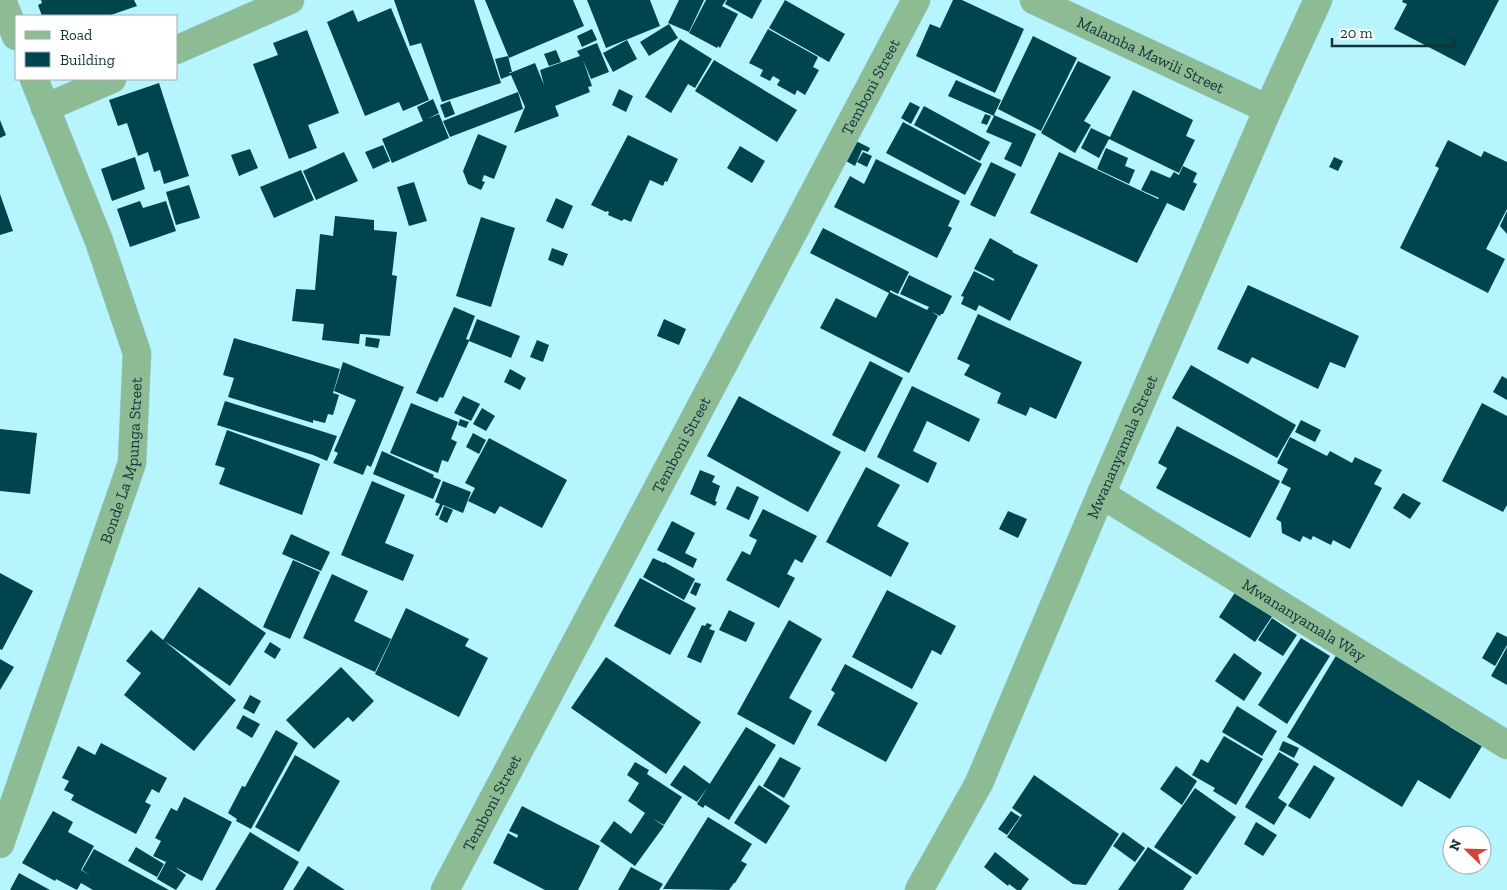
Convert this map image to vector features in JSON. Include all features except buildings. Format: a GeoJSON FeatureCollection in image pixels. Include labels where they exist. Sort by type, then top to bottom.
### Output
{"type":"FeatureCollection","features":[{"type":"Feature","properties":{"kind":"street"},"geometry":{"type":"LineString","coordinates":[[2,0],[15,33]]}},
{"type":"Feature","properties":{"kind":"street"},"geometry":{"type":"LineString","coordinates":[[178,49],[290,0]]}},
{"type":"Feature","properties":{"kind":"street","name":"Temboni Street"},"geometry":{"type":"LineString","coordinates":[[445,890],[916,0]]}},
{"type":"Feature","properties":{"kind":"street","name":"Malamba Mawili Street"},"geometry":{"type":"LineString","coordinates":[[1034,0],[1268,109]]}},
{"type":"Feature","properties":{"kind":"street","name":"Mwananyamala Street"},"geometry":{"type":"LineString","coordinates":[[919,890],[979,782],[1101,494],[1268,109],[1318,0]]}},
{"type":"Feature","properties":{"kind":"street","name":"Bonde La Mpunga Street"},"geometry":{"type":"LineString","coordinates":[[0,844],[132,463],[137,353],[99,241],[34,80]]}},
{"type":"Feature","properties":{"kind":"street"},"geometry":{"type":"LineString","coordinates":[[45,108],[110,80]]}},
{"type":"Feature","properties":{"kind":"street","name":"Mwananyamala Way"},"geometry":{"type":"LineString","coordinates":[[1101,494],[1507,746]]}}]}
